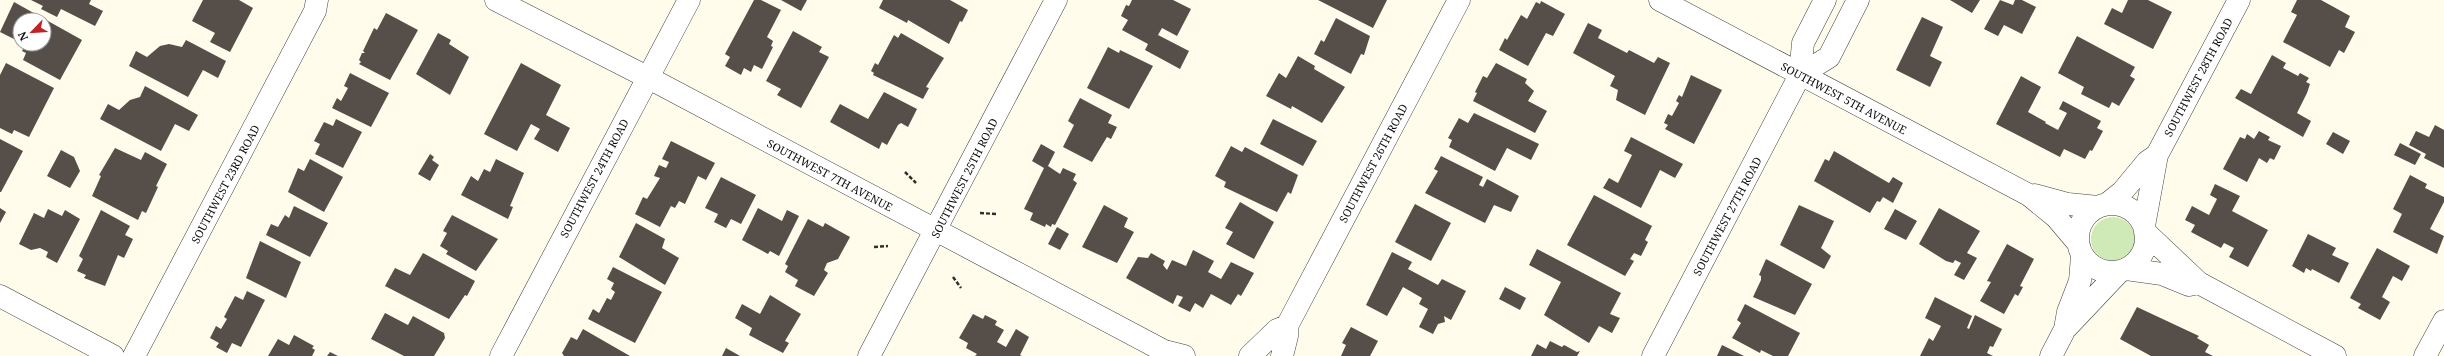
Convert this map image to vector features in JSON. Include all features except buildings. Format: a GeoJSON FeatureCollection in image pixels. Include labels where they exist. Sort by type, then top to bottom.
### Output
{"type":"FeatureCollection","features":[{"type":"Feature","properties":{"kind":"street","name":"SOUTHWEST 7TH AVENUE"},"geometry":{"type":"LineString","coordinates":[[496,0],[647,77],[936,232],[1172,354]]}},
{"type":"Feature","properties":{"kind":"street","name":"SOUTHWEST 24TH ROAD"},"geometry":{"type":"LineString","coordinates":[[500,356],[689,0]]}},
{"type":"Feature","properties":{"kind":"street","name":"SOUTHWEST 25TH ROAD"},"geometry":{"type":"LineString","coordinates":[[869,356],[936,232],[1056,0]]}},
{"type":"Feature","properties":{"kind":"street","name":"SOUTHWEST 26TH ROAD"},"geometry":{"type":"LineString","coordinates":[[1282,356],[1287,336],[1287,326],[1459,0]]}},
{"type":"Feature","properties":{"kind":"street","name":"SOUTHWEST 5TH AVENUE"},"geometry":{"type":"LineString","coordinates":[[1660,0],[1800,75],[2029,194],[2056,217],[2080,249]]}},
{"type":"Feature","properties":{"kind":"street","name":"SOUTHWEST 27TH ROAD"},"geometry":{"type":"LineString","coordinates":[[1653,356],[1800,75],[1803,43],[1826,0]]}},
{"type":"Feature","properties":{"kind":"street"},"geometry":{"type":"LineString","coordinates":[[1800,75],[1829,57],[1858,0]]}},
{"type":"Feature","properties":{"kind":"street","name":"SOUTHWEST 28TH ROAD"},"geometry":{"type":"LineString","coordinates":[[2144,229],[2157,155],[2239,0]]}},
{"type":"Feature","properties":{"kind":"street","name":"SOUTHWEST 23RD ROAD"},"geometry":{"type":"LineString","coordinates":[[134,356],[321,4]]}},
{"type":"Feature","properties":{"kind":"street","name":"SOUTHWEST 28TH ROAD"},"geometry":{"type":"LineString","coordinates":[[2102,205],[2122,192],[2147,162],[2157,155]]}},
{"type":"Feature","properties":{"kind":"street","name":"SOUTHWEST 5TH AVENUE"},"geometry":{"type":"LineString","coordinates":[[2029,194],[2068,204],[2102,205]]}},
{"type":"Feature","properties":{"kind":"street"},"geometry":{"type":"LineString","coordinates":[[2065,329],[2068,312],[2082,275],[2078,232],[2082,222],[2088,212],[2102,205],[2118,204],[2129,209],[2138,216],[2144,229],[2199,283],[2335,356]]}},
{"type":"Feature","properties":{"kind":"street"},"geometry":{"type":"LineString","coordinates":[[2051,356],[2065,329],[2122,270],[2140,258],[2145,245],[2144,229]]}},
{"type":"Feature","properties":{"kind":"street"},"geometry":{"type":"LineString","coordinates":[[2080,249],[2094,268],[2102,271],[2122,270],[2162,274],[2189,285],[2199,283]]}},
{"type":"Feature","properties":{"kind":"street"},"geometry":{"type":"LineString","coordinates":[[0,296],[113,356]]}},
{"type":"Feature","properties":{"kind":"street"},"geometry":{"type":"LineString","coordinates":[[2425,356],[2444,320]]}},
{"type":"Feature","properties":{"kind":"street"},"geometry":{"type":"LineString","coordinates":[[1250,356],[1277,330],[1287,326]]}},
{"type":"Feature","properties":{"kind":"path"},"geometry":{"type":"LineString","coordinates":[[905,172],[916,183]]}},
{"type":"Feature","properties":{"kind":"path"},"geometry":{"type":"LineString","coordinates":[[980,213],[996,214]]}},
{"type":"Feature","properties":{"kind":"path"},"geometry":{"type":"LineString","coordinates":[[874,247],[888,246]]}},
{"type":"Feature","properties":{"kind":"path"},"geometry":{"type":"LineString","coordinates":[[953,277],[961,288]]}},
{"type":"Feature","properties":{"kind":"green space"},"geometry":{"type":"Polygon","coordinates":[[[2113,217],[2125,221],[2131,227],[2135,239],[2131,251],[2125,257],[2113,261],[2101,257],[2095,251],[2091,239],[2095,227],[2101,221],[2113,217]]]}}]}
